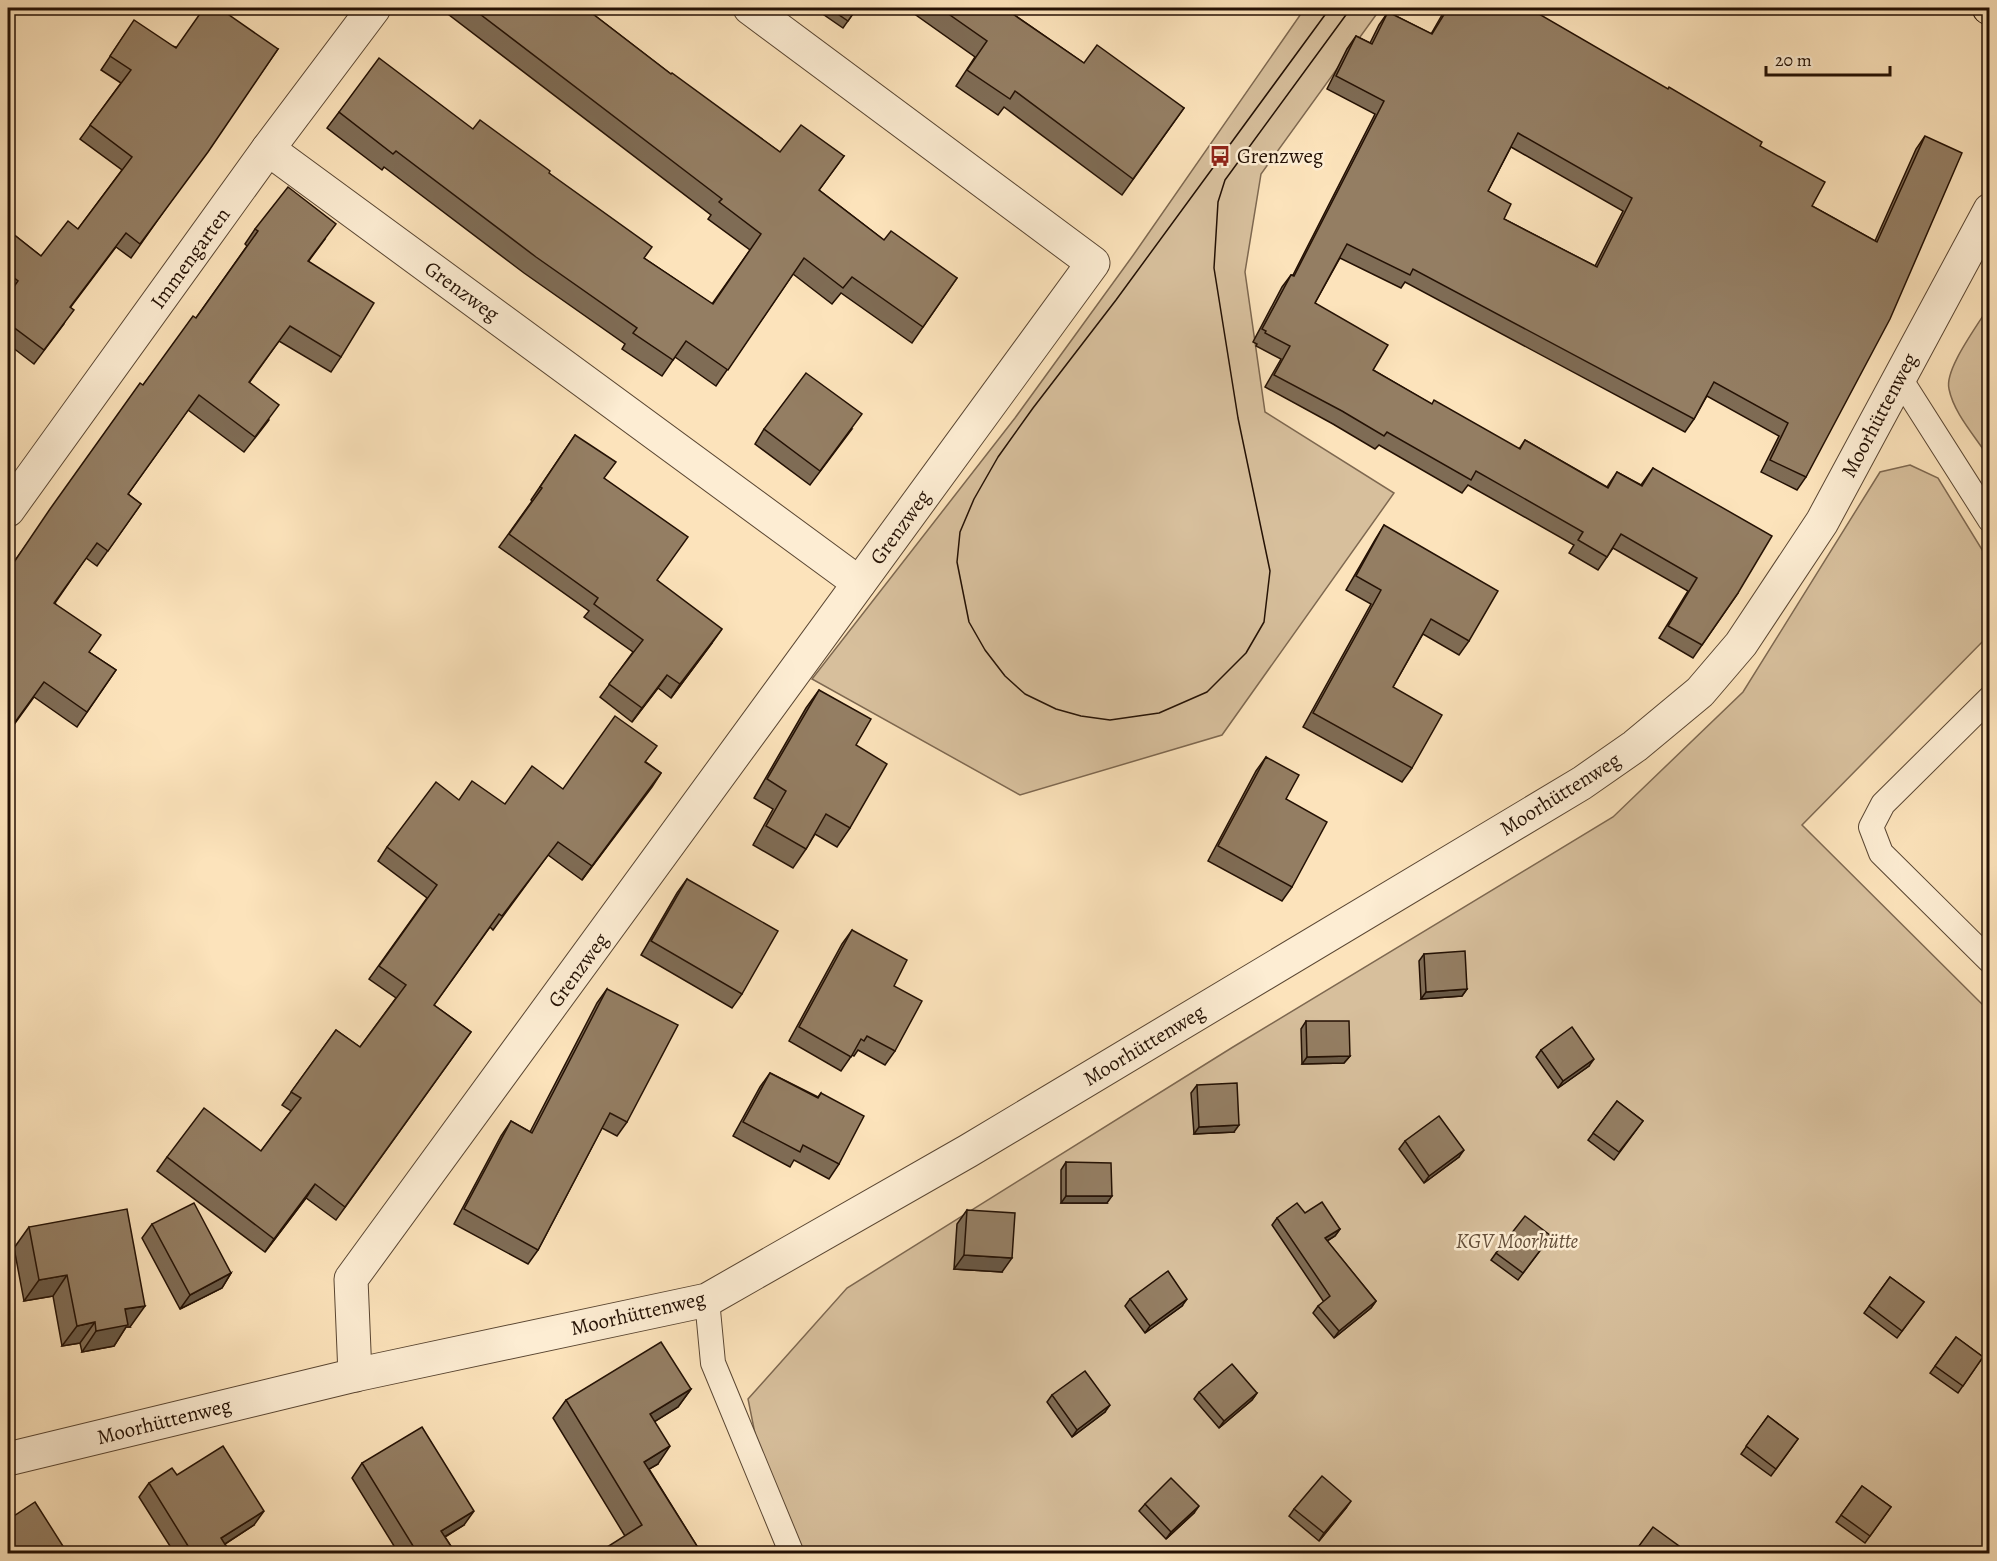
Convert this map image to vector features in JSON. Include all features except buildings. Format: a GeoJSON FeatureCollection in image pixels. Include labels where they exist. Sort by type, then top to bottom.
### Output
{"type":"FeatureCollection","features":[{"type":"Feature","properties":{"kind":"street","name":"Immengarten"},"geometry":{"type":"LineString","coordinates":[[8,510],[268,149],[374,8]]}},
{"type":"Feature","properties":{"kind":"street","name":"Grenzweg"},"geometry":{"type":"LineString","coordinates":[[355,1374],[351,1279],[1093,263],[750,8]]}},
{"type":"Feature","properties":{"kind":"street","name":"Grenzweg"},"geometry":{"type":"LineString","coordinates":[[268,149],[859,583]]}},
{"type":"Feature","properties":{"kind":"street","name":"Moorhüttenweg"},"geometry":{"type":"LineString","coordinates":[[8,1459],[355,1374],[707,1300],[988,1139],[1558,798],[1635,746],[1700,692],[1741,644],[1822,522],[1989,210]]}},
{"type":"Feature","properties":{"kind":"lane"},"geometry":{"type":"LineString","coordinates":[[1899,377],[1989,520]]}},
{"type":"Feature","properties":{"kind":"lane"},"geometry":{"type":"LineString","coordinates":[[1989,698],[1883,804],[1871,827],[1881,853],[1989,961]]}},
{"type":"Feature","properties":{"kind":"lane"},"geometry":{"type":"LineString","coordinates":[[707,1300],[713,1363],[792,1554]]}},
{"type":"Feature","properties":{"kind":"green space"},"geometry":{"type":"Polygon","coordinates":[[[1305,8],[1381,8],[1261,174],[1245,272],[1265,412],[1394,493],[1222,735],[1020,795],[812,679],[1015,418],[1134,254],[1305,8]]]}},
{"type":"Feature","properties":{"kind":"green space"},"geometry":{"type":"Polygon","coordinates":[[[1989,306],[1989,458],[1956,407],[1949,389],[1949,380],[1963,347],[1989,306]]]}},
{"type":"Feature","properties":{"kind":"green space","name":"KGV Moorhütte"},"geometry":{"type":"Polygon","coordinates":[[[1910,465],[1938,478],[1989,561],[1989,635],[1802,825],[1989,1011],[1989,1553],[779,1553],[748,1399],[847,1288],[1233,1047],[1613,817],[1743,692],[1880,472],[1910,465]]]}},
{"type":"Feature","properties":{"kind":"tram line"},"geometry":{"type":"LineString","coordinates":[[1330,8],[998,457],[974,499],[960,532],[957,562],[969,622],[985,650],[1005,676],[1025,694],[1056,709],[1081,716],[1110,720],[1159,713],[1207,692],[1246,653],[1264,622],[1270,571],[1238,418],[1214,268],[1218,202],[1225,180],[1351,8]]}},
{"type":"Feature","properties":{"kind":"place","name":"Grenzweg"},"geometry":{"type":"Point","coordinates":[1220,156]}}]}
